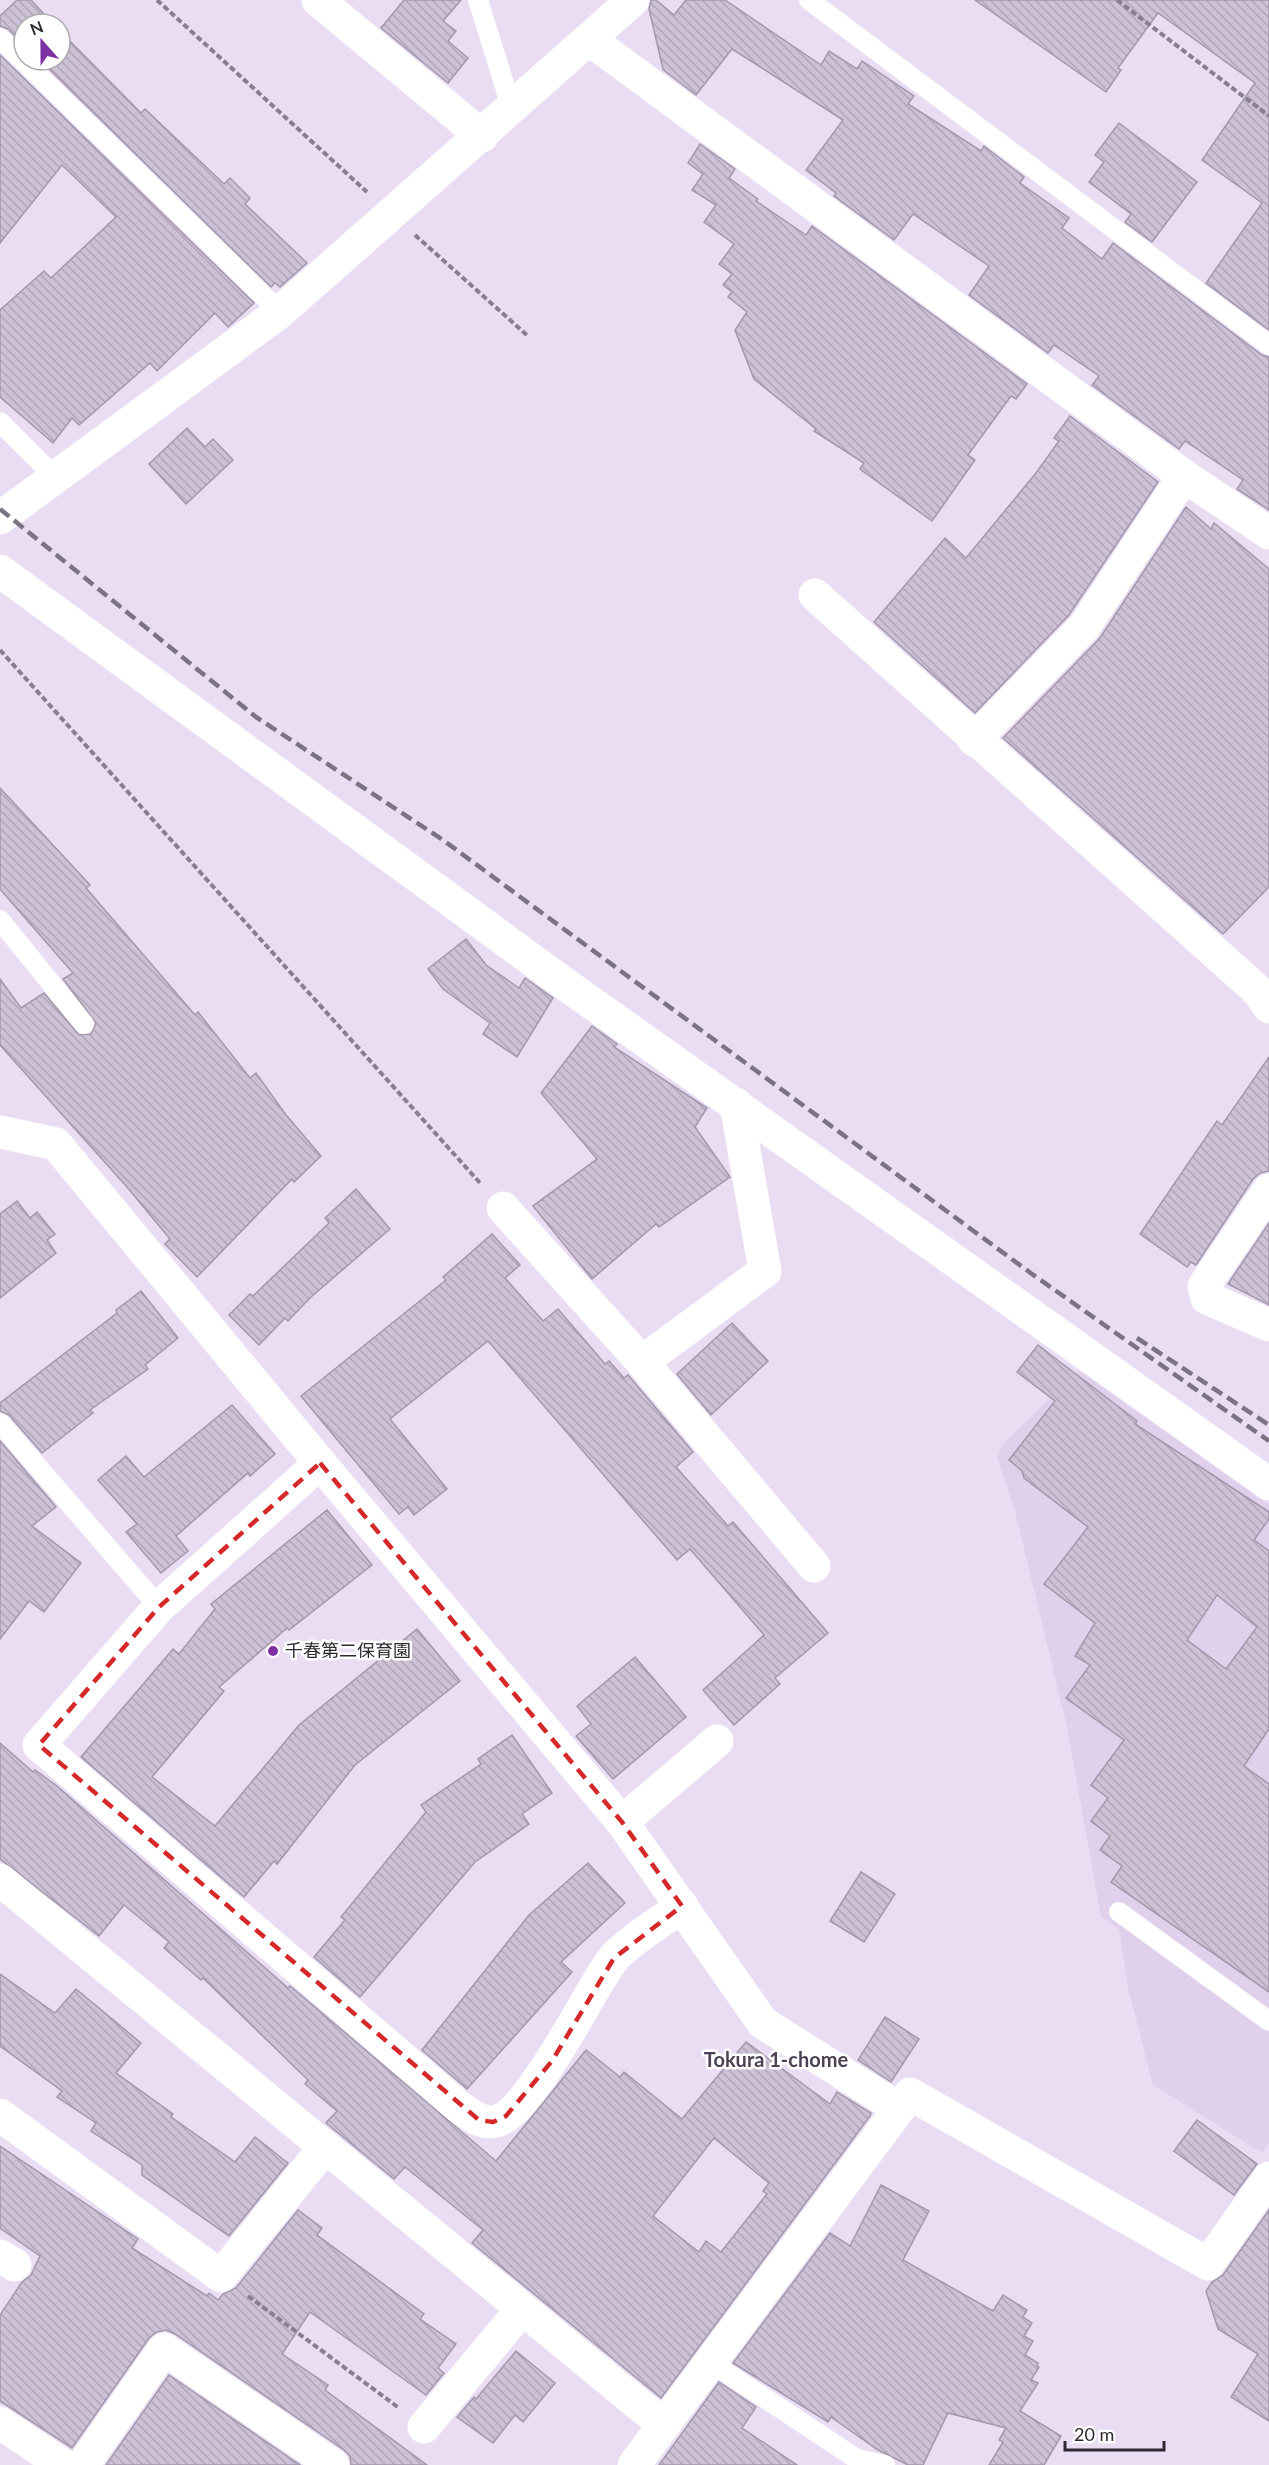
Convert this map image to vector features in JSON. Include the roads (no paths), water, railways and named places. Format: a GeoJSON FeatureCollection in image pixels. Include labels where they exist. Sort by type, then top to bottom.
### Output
{"type":"FeatureCollection","features":[{"type":"Feature","properties":{"kind":"street"},"geometry":{"type":"LineString","coordinates":[[318,0],[482,136]]}},
{"type":"Feature","properties":{"kind":"street"},"geometry":{"type":"LineString","coordinates":[[0,518],[280,312],[393,215],[633,0]]}},
{"type":"Feature","properties":{"kind":"street"},"geometry":{"type":"LineString","coordinates":[[590,40],[1184,476],[1269,533]]}},
{"type":"Feature","properties":{"kind":"street"},"geometry":{"type":"LineString","coordinates":[[974,740],[1084,627],[1184,476]]}},
{"type":"Feature","properties":{"kind":"street"},"geometry":{"type":"LineString","coordinates":[[0,571],[527,957],[1269,1484]]}},
{"type":"Feature","properties":{"kind":"street"},"geometry":{"type":"LineString","coordinates":[[814,595],[1258,991],[1269,1006]]}},
{"type":"Feature","properties":{"kind":"street"},"geometry":{"type":"LineString","coordinates":[[642,1362],[765,1271],[736,1104]]}},
{"type":"Feature","properties":{"kind":"street"},"geometry":{"type":"LineString","coordinates":[[0,1132],[56,1144],[622,1822],[763,2023],[898,2108]]}},
{"type":"Feature","properties":{"kind":"street"},"geometry":{"type":"LineString","coordinates":[[1269,1190],[1204,1286],[1207,1298],[1269,1325]]}},
{"type":"Feature","properties":{"kind":"street"},"geometry":{"type":"LineString","coordinates":[[503,1208],[642,1362],[814,1566]]}},
{"type":"Feature","properties":{"kind":"street"},"geometry":{"type":"LineString","coordinates":[[320,1463],[159,1607],[39,1745],[458,2106],[479,2120],[493,2122],[506,2115],[552,2061],[614,1958],[682,1906]]}},
{"type":"Feature","properties":{"kind":"street"},"geometry":{"type":"LineString","coordinates":[[622,1822],[717,1741]]}},
{"type":"Feature","properties":{"kind":"street"},"geometry":{"type":"LineString","coordinates":[[0,1880],[664,2425]]}},
{"type":"Feature","properties":{"kind":"street"},"geometry":{"type":"LineString","coordinates":[[634,2465],[910,2094],[1208,2264],[1269,2178]]}},
{"type":"Feature","properties":{"kind":"street"},"geometry":{"type":"LineString","coordinates":[[0,2115],[221,2276],[325,2147]]}},
{"type":"Feature","properties":{"kind":"street"},"geometry":{"type":"LineString","coordinates":[[424,2427],[522,2309]]}},
{"type":"Feature","properties":{"kind":"street"},"geometry":{"type":"LineString","coordinates":[[83,2465],[164,2349],[333,2465]]}},
{"type":"Feature","properties":{"kind":"street"},"geometry":{"type":"LineString","coordinates":[[0,2423],[63,2465]]}},
{"type":"Feature","properties":{"kind":"lane"},"geometry":{"type":"LineString","coordinates":[[478,0],[512,109]]}},
{"type":"Feature","properties":{"kind":"lane"},"geometry":{"type":"LineString","coordinates":[[809,0],[1269,345]]}},
{"type":"Feature","properties":{"kind":"lane"},"geometry":{"type":"LineString","coordinates":[[0,38],[280,312]]}},
{"type":"Feature","properties":{"kind":"lane"},"geometry":{"type":"LineString","coordinates":[[0,422],[55,477]]}},
{"type":"Feature","properties":{"kind":"lane"},"geometry":{"type":"LineString","coordinates":[[0,920],[84,1024]]}},
{"type":"Feature","properties":{"kind":"lane"},"geometry":{"type":"LineString","coordinates":[[0,1423],[159,1607]]}},
{"type":"Feature","properties":{"kind":"lane"},"geometry":{"type":"LineString","coordinates":[[1119,1912],[1269,2021]]}},
{"type":"Feature","properties":{"kind":"lane"},"geometry":{"type":"LineString","coordinates":[[710,2362],[857,2459],[885,2465]]}},
{"type":"Feature","properties":{"kind":"railway"},"geometry":{"type":"LineString","coordinates":[[0,509],[256,717],[443,840],[1032,1274],[1269,1441]]}},
{"type":"Feature","properties":{"kind":"railway"},"geometry":{"type":"LineString","coordinates":[[1137,1338],[1269,1425]]}},
{"type":"Feature","properties":{"kind":"place","name":"千春第二保育園"},"geometry":{"type":"Point","coordinates":[273,1651]}},
{"type":"Feature","properties":{"kind":"district","name":"Tokura 1-chome"},"geometry":{"type":"Point","coordinates":[776,2060]}}]}
